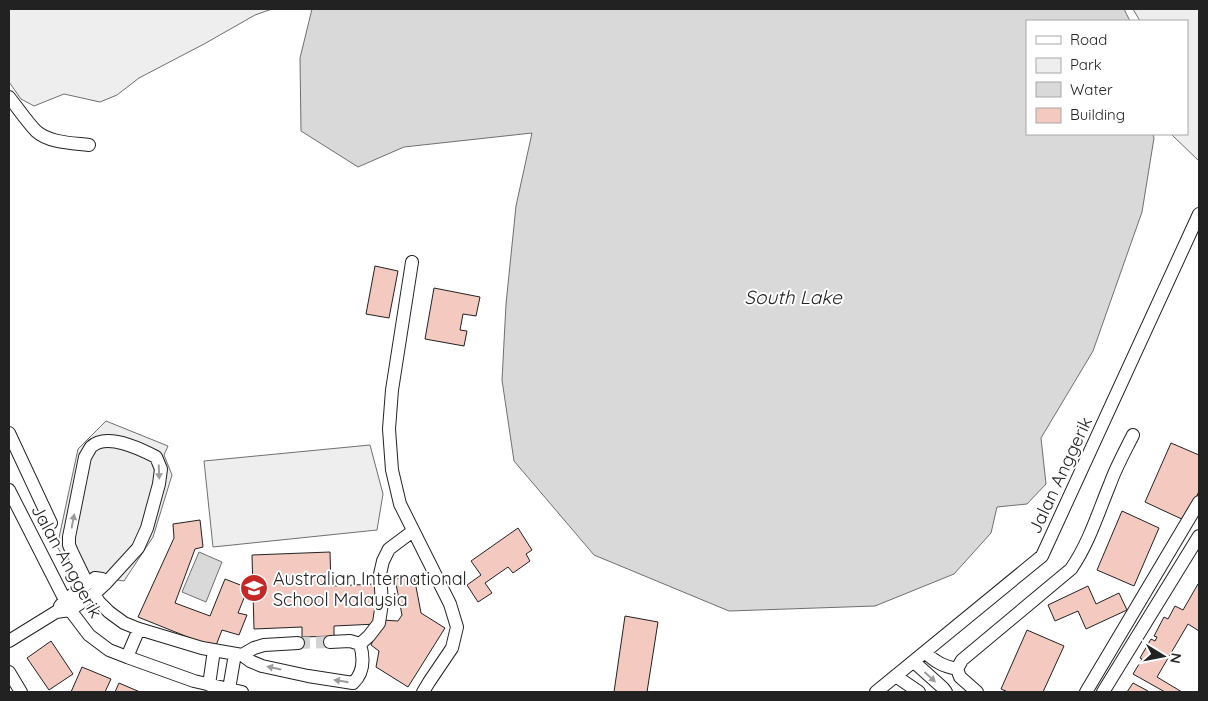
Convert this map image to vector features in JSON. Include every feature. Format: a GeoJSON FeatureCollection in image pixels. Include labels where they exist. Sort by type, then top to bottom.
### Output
{"type":"FeatureCollection","features":[{"type":"Feature","properties":{"kind":"street"},"geometry":{"type":"LineString","coordinates":[[9,97],[37,132],[58,141],[89,145]]}},
{"type":"Feature","properties":{"kind":"street","name":"Jalan Anggerik"},"geometry":{"type":"LineString","coordinates":[[876,692],[897,677],[1042,556],[1199,214]]}},
{"type":"Feature","properties":{"kind":"street"},"geometry":{"type":"LineString","coordinates":[[412,262],[392,390],[389,429],[392,470],[400,504],[450,604],[457,627],[452,648],[423,692]]}},
{"type":"Feature","properties":{"kind":"street"},"geometry":{"type":"LineString","coordinates":[[9,433],[51,523]]}},
{"type":"Feature","properties":{"kind":"street"},"geometry":{"type":"LineString","coordinates":[[977,692],[960,677],[957,669],[962,660],[1071,569],[1087,542],[1110,482],[1133,435]]}},
{"type":"Feature","properties":{"kind":"street"},"geometry":{"type":"LineString","coordinates":[[9,641],[67,605],[90,588],[96,578],[99,577],[106,583],[138,548],[147,528],[159,484],[161,469],[156,457],[141,449],[114,442],[100,442],[92,447],[85,457],[69,545],[90,588],[99,602],[109,612],[124,623],[139,629],[170,639],[239,655],[262,666],[353,683],[358,678],[361,669],[362,654],[360,644]]}},
{"type":"Feature","properties":{"kind":"street","name":"Jalan Anggerik"},"geometry":{"type":"LineString","coordinates":[[9,490],[67,605],[90,635],[110,650],[127,657],[194,681],[242,692]]}},
{"type":"Feature","properties":{"kind":"street"},"geometry":{"type":"LineString","coordinates":[[1086,692],[1199,502]]}},
{"type":"Feature","properties":{"kind":"street"},"geometry":{"type":"LineString","coordinates":[[360,644],[379,623],[382,604],[380,574],[382,561],[389,549],[413,531]]}},
{"type":"Feature","properties":{"kind":"street"},"geometry":{"type":"LineString","coordinates":[[1103,692],[1199,536]]}},
{"type":"Feature","properties":{"kind":"street"},"geometry":{"type":"LineString","coordinates":[[127,657],[139,629]]}},
{"type":"Feature","properties":{"kind":"street"},"geometry":{"type":"LineString","coordinates":[[330,642],[350,641],[360,644]]}},
{"type":"Feature","properties":{"kind":"street"},"geometry":{"type":"LineString","coordinates":[[229,689],[239,655],[264,645],[298,643]]}},
{"type":"Feature","properties":{"kind":"street"},"geometry":{"type":"LineString","coordinates":[[209,684],[214,650]]}},
{"type":"Feature","properties":{"kind":"street"},"geometry":{"type":"LineString","coordinates":[[926,652],[932,660],[939,664],[957,669]]}},
{"type":"Feature","properties":{"kind":"street"},"geometry":{"type":"LineString","coordinates":[[914,662],[946,692]]}},
{"type":"Feature","properties":{"kind":"street"},"geometry":{"type":"LineString","coordinates":[[9,672],[21,692]]}},
{"type":"Feature","properties":{"kind":"street"},"geometry":{"type":"LineString","coordinates":[[897,677],[919,692]]}},
{"type":"Feature","properties":{"kind":"green space"},"geometry":{"type":"Polygon","coordinates":[[[9,9],[272,9],[255,15],[139,78],[117,95],[100,102],[64,94],[34,106],[21,99],[9,82],[9,9]]]}},
{"type":"Feature","properties":{"kind":"green space"},"geometry":{"type":"Polygon","coordinates":[[[1133,9],[1199,9],[1199,161],[1172,135],[1188,135],[1188,20],[1139,20],[1133,9]]]}},
{"type":"Feature","properties":{"kind":"green space"},"geometry":{"type":"Polygon","coordinates":[[[370,445],[383,494],[377,530],[213,547],[204,461],[370,445]]]}},
{"type":"Feature","properties":{"kind":"shaded area"},"geometry":{"type":"Polygon","coordinates":[[[106,421],[168,446],[164,455],[172,475],[153,537],[124,581],[76,574],[57,547],[78,449],[106,421]]]}},
{"type":"Feature","properties":{"kind":"water","name":"South Lake"},"geometry":{"type":"Polygon","coordinates":[[[312,9],[1124,9],[1130,20],[1026,20],[1026,135],[1153,135],[1154,138],[1142,212],[1093,351],[1041,438],[1046,484],[1027,504],[997,507],[991,533],[954,574],[875,606],[729,611],[594,555],[514,461],[502,380],[506,304],[516,206],[532,133],[404,147],[358,167],[301,131],[300,58],[312,9]]]}},
{"type":"Feature","properties":{"kind":"water"},"geometry":{"type":"Polygon","coordinates":[[[199,552],[222,562],[206,602],[182,592],[199,552]]]}},
{"type":"Feature","properties":{"kind":"building"},"geometry":{"type":"Polygon","coordinates":[[[375,266],[398,271],[389,318],[366,314],[375,266]]]}},
{"type":"Feature","properties":{"kind":"building"},"geometry":{"type":"Polygon","coordinates":[[[434,288],[480,297],[476,316],[463,314],[460,330],[467,331],[464,346],[425,339],[434,288]]]}},
{"type":"Feature","properties":{"kind":"building"},"geometry":{"type":"Polygon","coordinates":[[[1171,443],[1199,455],[1199,491],[1186,521],[1145,502],[1171,443]]]}},
{"type":"Feature","properties":{"kind":"building"},"geometry":{"type":"Polygon","coordinates":[[[1122,511],[1159,528],[1134,586],[1097,570],[1122,511]]]}},
{"type":"Feature","properties":{"kind":"building"},"geometry":{"type":"Polygon","coordinates":[[[200,520],[203,547],[195,549],[175,603],[210,616],[225,579],[248,588],[238,613],[247,615],[239,635],[222,630],[215,648],[138,617],[174,538],[173,524],[200,520]]]}},
{"type":"Feature","properties":{"kind":"building"},"geometry":{"type":"Polygon","coordinates":[[[518,528],[532,550],[526,554],[530,561],[513,573],[508,567],[485,583],[492,593],[478,602],[467,585],[481,575],[471,561],[518,528]]]}},
{"type":"Feature","properties":{"kind":"building"},"geometry":{"type":"Polygon","coordinates":[[[330,552],[331,586],[375,584],[377,624],[334,626],[334,636],[302,637],[302,627],[254,629],[252,555],[330,552]]]}},
{"type":"Feature","properties":{"kind":"building"},"geometry":{"type":"Polygon","coordinates":[[[414,576],[421,613],[445,628],[408,687],[376,667],[379,651],[371,645],[382,620],[398,621],[402,615],[395,579],[414,576]]]}},
{"type":"Feature","properties":{"kind":"building"},"geometry":{"type":"Polygon","coordinates":[[[1198,584],[1199,631],[1188,624],[1157,677],[1182,692],[1165,692],[1133,674],[1151,639],[1155,641],[1157,637],[1154,636],[1164,617],[1168,619],[1175,606],[1183,610],[1198,584]]]}},
{"type":"Feature","properties":{"kind":"building"},"geometry":{"type":"Polygon","coordinates":[[[1088,586],[1096,604],[1119,593],[1127,610],[1086,629],[1078,611],[1055,621],[1048,605],[1088,586]]]}},
{"type":"Feature","properties":{"kind":"building"},"geometry":{"type":"Polygon","coordinates":[[[625,616],[658,622],[647,692],[614,692],[625,616]]]}},
{"type":"Feature","properties":{"kind":"building"},"geometry":{"type":"Polygon","coordinates":[[[1027,630],[1064,646],[1043,692],[1008,692],[1001,689],[1027,630]]]}},
{"type":"Feature","properties":{"kind":"building"},"geometry":{"type":"Polygon","coordinates":[[[51,641],[73,674],[49,690],[27,658],[51,641]]]}},
{"type":"Feature","properties":{"kind":"building"},"geometry":{"type":"Polygon","coordinates":[[[82,667],[111,679],[105,692],[71,692],[82,667]]]}},
{"type":"Feature","properties":{"kind":"building"},"geometry":{"type":"Polygon","coordinates":[[[119,683],[140,692],[115,692],[119,683]]]}},
{"type":"Feature","properties":{"kind":"building"},"geometry":{"type":"Polygon","coordinates":[[[1133,683],[1148,691],[1127,692],[1133,683]]]}},
{"type":"Feature","properties":{"kind":"tunnel"},"geometry":{"type":"LineString","coordinates":[[298,643],[330,642]]}},
{"type":"Feature","properties":{"kind":"place","name":"Australian International School Malaysia"},"geometry":{"type":"Point","coordinates":[254,588]}}]}
